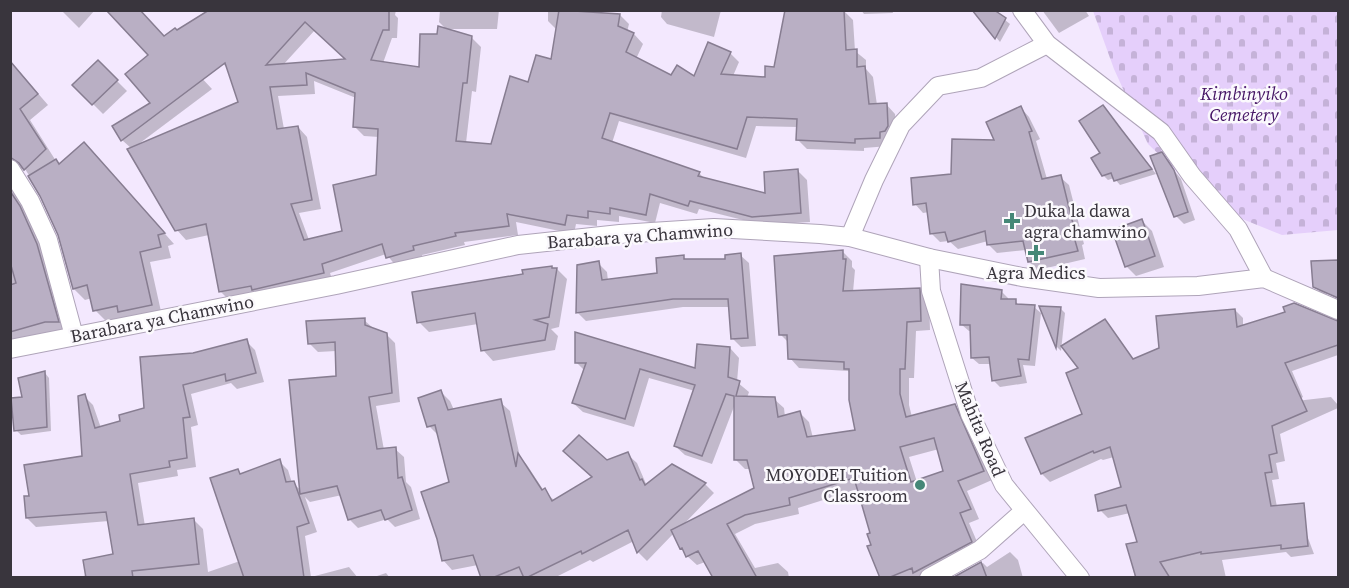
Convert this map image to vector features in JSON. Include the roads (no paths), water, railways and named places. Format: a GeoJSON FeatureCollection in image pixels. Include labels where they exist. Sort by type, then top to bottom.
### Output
{"type":"FeatureCollection","features":[{"type":"Feature","properties":{"kind":"street"},"geometry":{"type":"LineString","coordinates":[[1022,10],[1047,44],[1161,132],[1192,176],[1238,229],[1264,278],[1338,310]]}},
{"type":"Feature","properties":{"kind":"street"},"geometry":{"type":"LineString","coordinates":[[850,237],[901,125],[938,86],[981,78],[1047,44]]}},
{"type":"Feature","properties":{"kind":"street"},"geometry":{"type":"LineString","coordinates":[[10,170],[30,201],[48,240],[74,336]]}},
{"type":"Feature","properties":{"kind":"street","name":"Barabara ya Chamwino"},"geometry":{"type":"LineString","coordinates":[[10,349],[336,285],[518,245],[620,234],[714,228],[850,237],[929,258],[1022,277],[1099,288],[1198,286],[1264,278]]}},
{"type":"Feature","properties":{"kind":"street","name":"Mahita Road"},"geometry":{"type":"LineString","coordinates":[[929,258],[931,291],[970,414],[1005,485],[1080,578]]}},
{"type":"Feature","properties":{"kind":"street"},"geometry":{"type":"LineString","coordinates":[[929,578],[980,550],[1024,511]]}},
{"type":"Feature","properties":{"kind":"place","name":"Duka la dawa agra chamwino"},"geometry":{"type":"Point","coordinates":[1012,221]}},
{"type":"Feature","properties":{"kind":"place","name":"Agra Medics"},"geometry":{"type":"Point","coordinates":[1036,253]}},
{"type":"Feature","properties":{"kind":"place","name":"MOYODEI Tuition Classroom"},"geometry":{"type":"Point","coordinates":[920,485]}},
{"type":"Feature","properties":{"kind":"park label","name":"Kimbinyiko Cemetery"},"geometry":{"type":"Point","coordinates":[1244,104]}}]}
